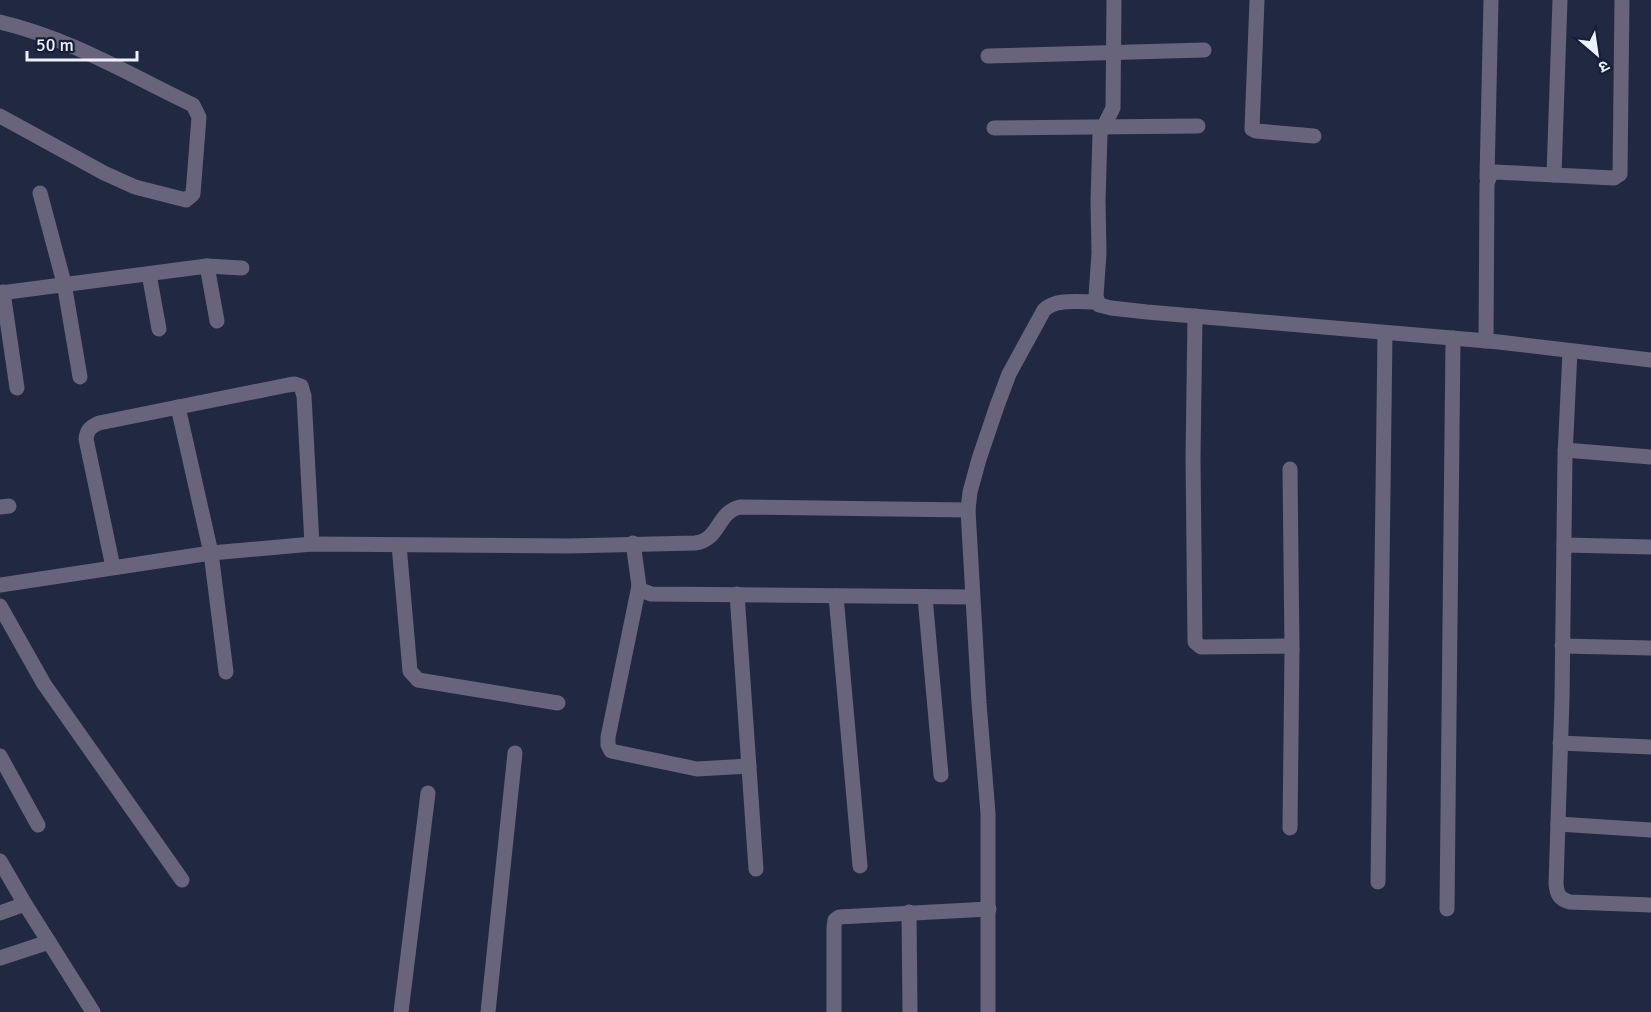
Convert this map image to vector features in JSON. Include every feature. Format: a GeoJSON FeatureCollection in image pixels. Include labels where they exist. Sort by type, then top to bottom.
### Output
{"type":"FeatureCollection","features":[{"type":"Feature","properties":{"kind":"street"},"geometry":{"type":"LineString","coordinates":[[1114,0],[1113,108],[1100,134],[1099,252],[1096,296],[1097,302],[1103,307],[1302,324],[1385,334],[1486,341],[1651,360]]}},
{"type":"Feature","properties":{"kind":"street"},"geometry":{"type":"LineString","coordinates":[[1257,0],[1252,129],[1314,136]]}},
{"type":"Feature","properties":{"kind":"street"},"geometry":{"type":"LineString","coordinates":[[1486,341],[1491,0]]}},
{"type":"Feature","properties":{"kind":"street"},"geometry":{"type":"LineString","coordinates":[[1554,175],[1560,0]]}},
{"type":"Feature","properties":{"kind":"street"},"geometry":{"type":"LineString","coordinates":[[1487,178],[1496,172],[1614,178],[1620,174],[1622,0]]}},
{"type":"Feature","properties":{"kind":"street"},"geometry":{"type":"LineString","coordinates":[[0,22],[17,25],[85,50],[193,105],[199,117],[194,194],[186,200],[135,187],[0,116]]}},
{"type":"Feature","properties":{"kind":"street"},"geometry":{"type":"LineString","coordinates":[[988,56],[1204,50]]}},
{"type":"Feature","properties":{"kind":"street"},"geometry":{"type":"LineString","coordinates":[[994,128],[1198,126]]}},
{"type":"Feature","properties":{"kind":"street"},"geometry":{"type":"LineString","coordinates":[[40,193],[64,283],[80,377]]}},
{"type":"Feature","properties":{"kind":"street"},"geometry":{"type":"LineString","coordinates":[[207,266],[217,321]]}},
{"type":"Feature","properties":{"kind":"street"},"geometry":{"type":"LineString","coordinates":[[17,388],[2,292],[207,266],[242,268]]}},
{"type":"Feature","properties":{"kind":"street"},"geometry":{"type":"LineString","coordinates":[[149,274],[159,329]]}},
{"type":"Feature","properties":{"kind":"street"},"geometry":{"type":"LineString","coordinates":[[988,1012],[988,813],[972,597],[968,510],[970,492],[996,406],[1009,374],[1044,310],[1050,304],[1097,302]]}},
{"type":"Feature","properties":{"kind":"street"},"geometry":{"type":"LineString","coordinates":[[1195,316],[1193,458],[1196,642],[1200,647],[1284,646],[1292,650]]}},
{"type":"Feature","properties":{"kind":"street"},"geometry":{"type":"LineString","coordinates":[[1378,882],[1385,334]]}},
{"type":"Feature","properties":{"kind":"street"},"geometry":{"type":"LineString","coordinates":[[1447,909],[1453,338]]}},
{"type":"Feature","properties":{"kind":"street"},"geometry":{"type":"LineString","coordinates":[[1570,351],[1565,450],[1557,894],[1562,900],[1570,902],[1651,905]]}},
{"type":"Feature","properties":{"kind":"street"},"geometry":{"type":"LineString","coordinates":[[113,567],[86,439],[87,431],[99,423],[288,384],[301,386],[304,396],[312,544]]}},
{"type":"Feature","properties":{"kind":"street"},"geometry":{"type":"LineString","coordinates":[[178,407],[212,553],[226,672]]}},
{"type":"Feature","properties":{"kind":"street"},"geometry":{"type":"LineString","coordinates":[[1565,450],[1651,457]]}},
{"type":"Feature","properties":{"kind":"street"},"geometry":{"type":"LineString","coordinates":[[1290,469],[1292,650],[1290,828]]}},
{"type":"Feature","properties":{"kind":"street"},"geometry":{"type":"LineString","coordinates":[[0,585],[212,553],[312,544],[568,546],[703,542],[709,539],[726,514],[740,507],[968,510]]}},
{"type":"Feature","properties":{"kind":"street"},"geometry":{"type":"LineString","coordinates":[[633,543],[639,586],[608,737],[611,751],[697,769],[749,766]]}},
{"type":"Feature","properties":{"kind":"street"},"geometry":{"type":"LineString","coordinates":[[1564,544],[1651,547]]}},
{"type":"Feature","properties":{"kind":"street"},"geometry":{"type":"LineString","coordinates":[[399,545],[410,671],[413,677],[418,680],[558,703]]}},
{"type":"Feature","properties":{"kind":"street"},"geometry":{"type":"LineString","coordinates":[[639,586],[641,590],[651,594],[972,597]]}},
{"type":"Feature","properties":{"kind":"street"},"geometry":{"type":"LineString","coordinates":[[737,594],[756,869]]}},
{"type":"Feature","properties":{"kind":"street"},"geometry":{"type":"LineString","coordinates":[[836,596],[860,866]]}},
{"type":"Feature","properties":{"kind":"street"},"geometry":{"type":"LineString","coordinates":[[925,597],[941,775]]}},
{"type":"Feature","properties":{"kind":"street"},"geometry":{"type":"LineString","coordinates":[[0,606],[44,684],[182,880]]}},
{"type":"Feature","properties":{"kind":"street"},"geometry":{"type":"LineString","coordinates":[[1562,646],[1651,648]]}},
{"type":"Feature","properties":{"kind":"street"},"geometry":{"type":"LineString","coordinates":[[1560,743],[1651,747]]}},
{"type":"Feature","properties":{"kind":"street"},"geometry":{"type":"LineString","coordinates":[[488,1012],[515,753]]}},
{"type":"Feature","properties":{"kind":"street"},"geometry":{"type":"LineString","coordinates":[[0,756],[38,825]]}},
{"type":"Feature","properties":{"kind":"street"},"geometry":{"type":"LineString","coordinates":[[402,1012],[428,793]]}},
{"type":"Feature","properties":{"kind":"street"},"geometry":{"type":"LineString","coordinates":[[1558,824],[1651,830]]}},
{"type":"Feature","properties":{"kind":"street"},"geometry":{"type":"LineString","coordinates":[[0,861],[93,1012]]}},
{"type":"Feature","properties":{"kind":"street"},"geometry":{"type":"LineString","coordinates":[[0,913],[25,904]]}},
{"type":"Feature","properties":{"kind":"street"},"geometry":{"type":"LineString","coordinates":[[834,1012],[835,920],[843,915],[989,909]]}},
{"type":"Feature","properties":{"kind":"street"},"geometry":{"type":"LineString","coordinates":[[909,912],[910,1012]]}},
{"type":"Feature","properties":{"kind":"street"},"geometry":{"type":"LineString","coordinates":[[0,958],[49,942]]}}]}
